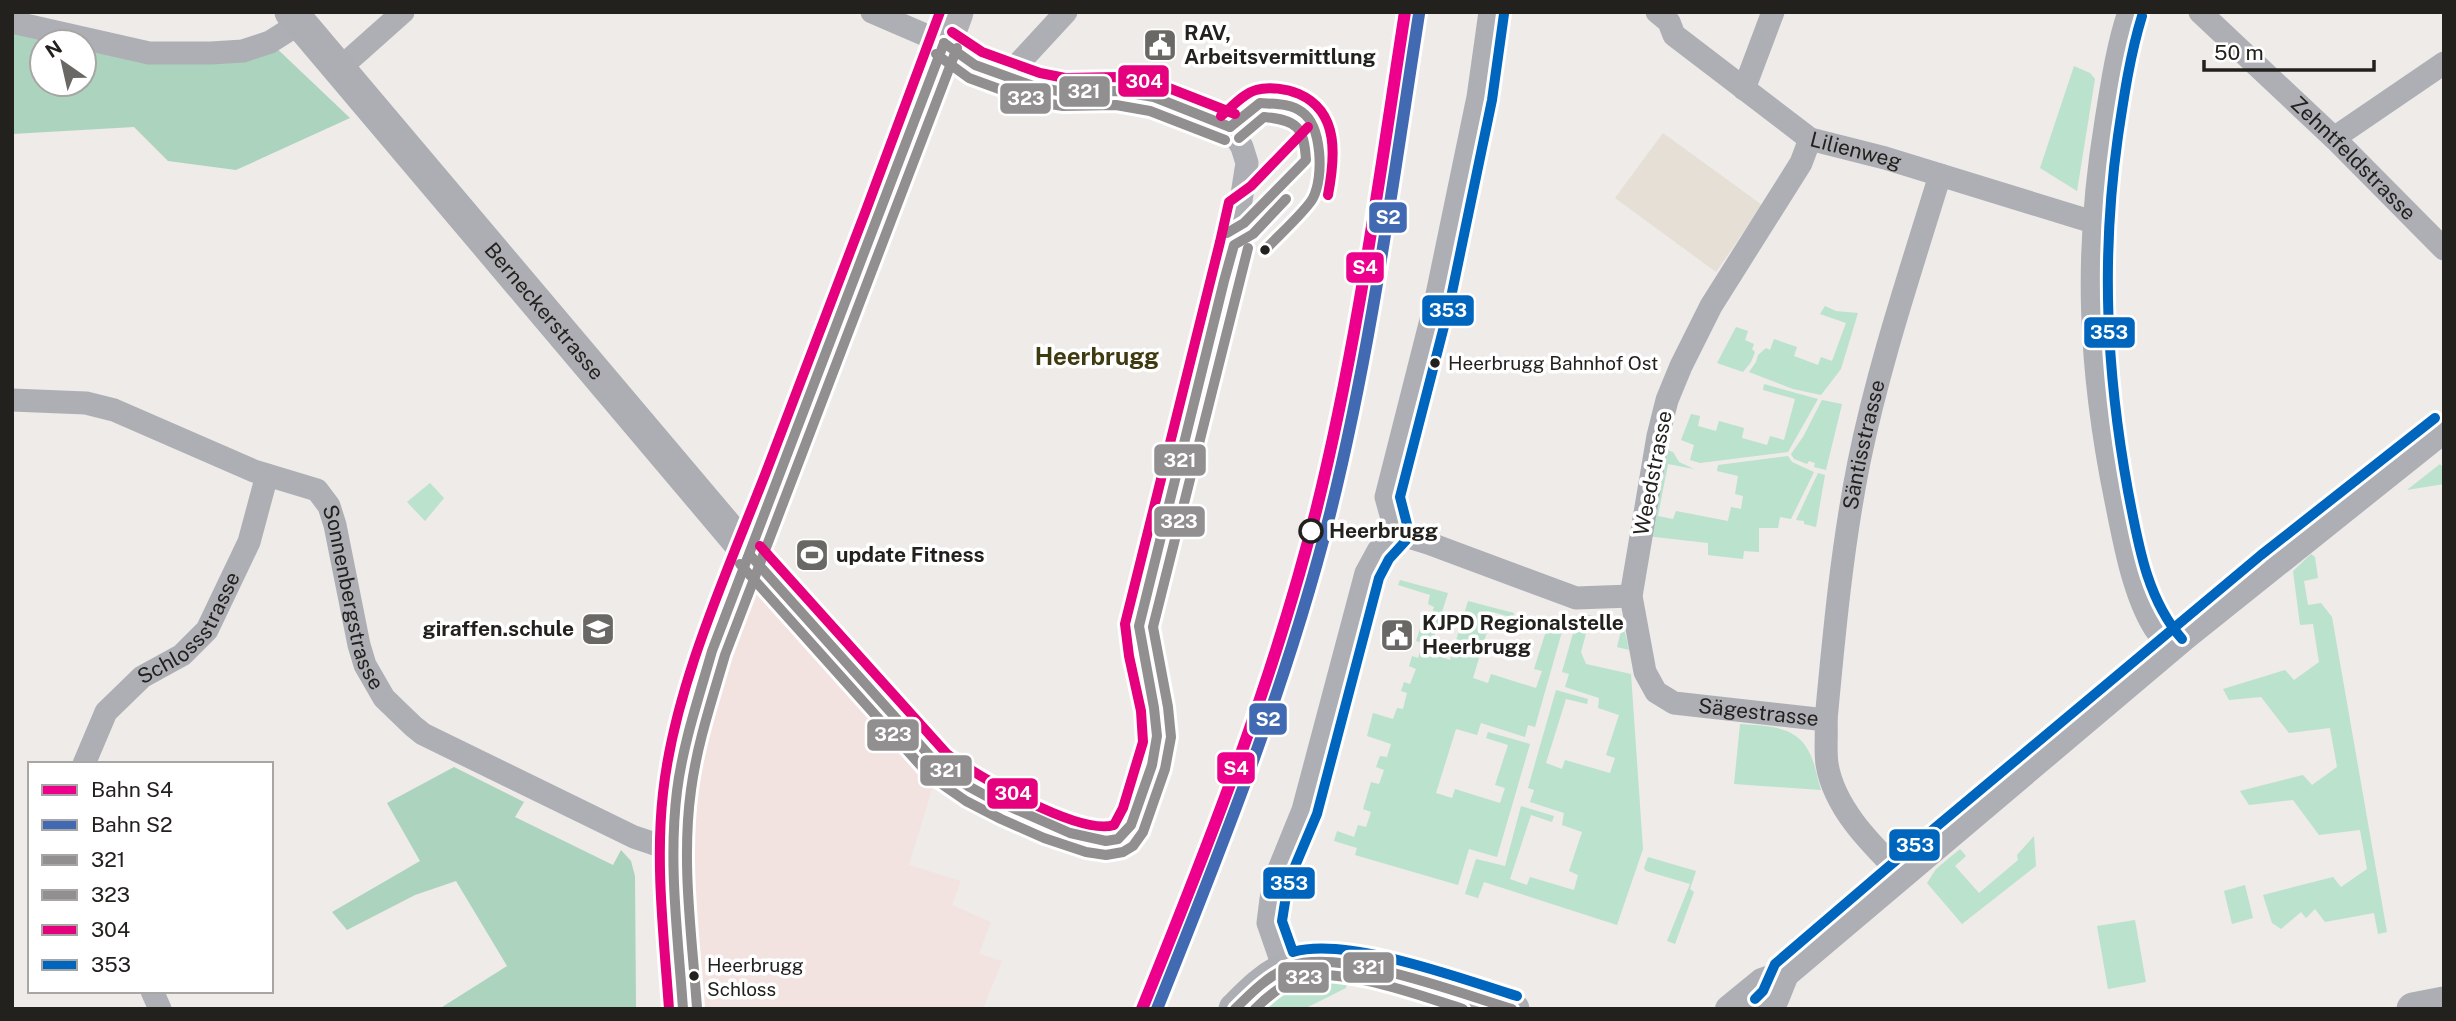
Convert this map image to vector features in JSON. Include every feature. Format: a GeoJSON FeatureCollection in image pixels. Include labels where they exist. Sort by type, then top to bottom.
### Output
{"type":"FeatureCollection","features":[{"type":"Feature","properties":{"kind":"main road","name":"Berneckerstrasse"},"geometry":{"type":"LineString","coordinates":[[296,18],[750,555]]}},
{"type":"Feature","properties":{"kind":"main road"},"geometry":{"type":"LineString","coordinates":[[683,1009],[673,849],[677,793],[688,736],[712,651],[949,28]]}},
{"type":"Feature","properties":{"kind":"main road"},"geometry":{"type":"LineString","coordinates":[[1235,1009],[1254,990],[1284,969],[1304,963],[1342,961],[1513,1009]]}},
{"type":"Feature","properties":{"kind":"main road"},"geometry":{"type":"LineString","coordinates":[[2413,1009],[2444,1003]]}},
{"type":"Feature","properties":{"kind":"street"},"geometry":{"type":"LineString","coordinates":[[339,69],[403,12]]}},
{"type":"Feature","properties":{"kind":"street"},"geometry":{"type":"LineString","coordinates":[[750,555],[938,765],[976,791],[1050,826],[1104,842],[1116,840],[1129,830],[1151,766],[1157,739],[1156,715],[1140,648],[1139,626],[1234,246],[1247,163],[1242,147],[1230,127],[1193,110],[1154,97],[1117,91],[1064,92],[1035,87],[975,65],[949,28],[872,12]]}},
{"type":"Feature","properties":{"kind":"street"},"geometry":{"type":"LineString","coordinates":[[1006,77],[1066,12]]}},
{"type":"Feature","properties":{"kind":"street"},"geometry":{"type":"LineString","coordinates":[[1396,533],[1386,497],[1440,278],[1478,97],[1490,12]]}},
{"type":"Feature","properties":{"kind":"street","name":"Lilienweg"},"geometry":{"type":"LineString","coordinates":[[1657,12],[1669,22],[1674,35],[1810,139],[2093,222]]}},
{"type":"Feature","properties":{"kind":"street"},"geometry":{"type":"LineString","coordinates":[[1744,89],[1773,12]]}},
{"type":"Feature","properties":{"kind":"street"},"geometry":{"type":"LineString","coordinates":[[2129,12],[2113,76],[2094,197],[2092,330],[2106,451],[2130,564],[2145,611],[2155,629],[2171,648]]}},
{"type":"Feature","properties":{"kind":"street","name":"Zehntfeldstrasse"},"geometry":{"type":"LineString","coordinates":[[2200,12],[2334,138],[2444,249]]}},
{"type":"Feature","properties":{"kind":"street"},"geometry":{"type":"LineString","coordinates":[[12,22],[149,53],[211,53],[243,51],[270,42],[296,18]]}},
{"type":"Feature","properties":{"kind":"street"},"geometry":{"type":"LineString","coordinates":[[2334,138],[2444,63]]}},
{"type":"Feature","properties":{"kind":"street","name":"Weedstrasse"},"geometry":{"type":"LineString","coordinates":[[1631,596],[1651,467],[1667,400],[1711,306],[1801,163],[1810,139]]}},
{"type":"Feature","properties":{"kind":"street","name":"Säntisstrasse"},"geometry":{"type":"LineString","coordinates":[[1826,720],[1840,577],[1859,459],[1881,372],[1940,175]]}},
{"type":"Feature","properties":{"kind":"street","name":"Sonnenbergstrasse"},"geometry":{"type":"LineString","coordinates":[[12,400],[86,403],[114,410],[183,442],[267,475],[317,490],[323,495],[335,525],[365,665],[384,698],[423,734],[634,837],[673,849]]}},
{"type":"Feature","properties":{"kind":"street"},"geometry":{"type":"LineString","coordinates":[[1729,1009],[1762,982],[1785,974],[2270,566],[2444,429]]}},
{"type":"Feature","properties":{"kind":"street","name":"Schlossstrasse"},"geometry":{"type":"LineString","coordinates":[[84,762],[106,712],[142,677],[182,655],[207,630],[248,542],[267,475]]}},
{"type":"Feature","properties":{"kind":"street"},"geometry":{"type":"LineString","coordinates":[[1396,533],[1576,598],[1631,596]]}},
{"type":"Feature","properties":{"kind":"street"},"geometry":{"type":"LineString","coordinates":[[1284,969],[1268,923],[1270,899],[1277,874],[1303,810],[1366,573],[1378,551],[1396,533]]}},
{"type":"Feature","properties":{"kind":"street","name":"Sägestrasse"},"geometry":{"type":"LineString","coordinates":[[1631,596],[1645,672],[1656,692],[1674,703],[1826,720],[1827,762],[1832,784],[1860,830],[1902,874]]}},
{"type":"Feature","properties":{"kind":"street"},"geometry":{"type":"LineString","coordinates":[[1764,1009],[1775,999],[1785,974]]}},
{"type":"Feature","properties":{"kind":"street"},"geometry":{"type":"LineString","coordinates":[[153,993],[160,1009]]}},
{"type":"Feature","properties":{"kind":"shaded area"},"geometry":{"type":"Polygon","coordinates":[[[1663,133],[1762,205],[1716,272],[1615,198],[1663,133]]]}},
{"type":"Feature","properties":{"kind":"shaded area"},"geometry":{"type":"Polygon","coordinates":[[[750,555],[936,776],[909,865],[961,881],[952,905],[991,922],[979,954],[1002,961],[983,1009],[683,1009],[673,850],[750,555]]]}},
{"type":"Feature","properties":{"kind":"green space"},"geometry":{"type":"Polygon","coordinates":[[[12,22],[38,28],[28,28],[28,98],[98,98],[98,42],[132,50],[270,42],[350,118],[236,170],[168,161],[134,127],[12,134],[12,22]]]}},
{"type":"Feature","properties":{"kind":"green space"},"geometry":{"type":"Polygon","coordinates":[[[2074,66],[2090,73],[2095,79],[2077,191],[2040,168],[2074,66]]]}},
{"type":"Feature","properties":{"kind":"green space"},"geometry":{"type":"Polygon","coordinates":[[[1825,306],[1836,311],[1858,313],[1841,369],[1821,395],[1793,389],[1749,372],[1758,355],[1766,348],[1770,350],[1774,339],[1797,347],[1794,356],[1818,365],[1821,357],[1832,361],[1846,323],[1820,314],[1825,306]]]}},
{"type":"Feature","properties":{"kind":"green space"},"geometry":{"type":"Polygon","coordinates":[[[1736,327],[1748,331],[1745,340],[1754,344],[1752,349],[1755,352],[1743,372],[1717,363],[1736,327]]]}},
{"type":"Feature","properties":{"kind":"green space"},"geometry":{"type":"Polygon","coordinates":[[[1764,384],[1818,399],[1788,452],[1700,463],[1690,460],[1694,445],[1681,440],[1691,414],[1700,416],[1698,426],[1716,431],[1719,421],[1744,428],[1742,438],[1767,445],[1770,436],[1784,440],[1795,399],[1763,390],[1764,384]]]}},
{"type":"Feature","properties":{"kind":"green space"},"geometry":{"type":"Polygon","coordinates":[[[1822,400],[1842,404],[1826,470],[1814,467],[1815,463],[1809,461],[1807,464],[1794,459],[1791,454],[1822,400]]]}},
{"type":"Feature","properties":{"kind":"green space"},"geometry":{"type":"Polygon","coordinates":[[[1660,448],[1673,452],[1679,462],[1694,469],[1668,464],[1658,516],[1673,519],[1676,511],[1728,521],[1731,507],[1741,509],[1743,496],[1735,494],[1738,476],[1717,471],[1718,465],[1788,456],[1792,462],[1814,472],[1791,519],[1780,517],[1778,528],[1759,528],[1759,552],[1744,551],[1743,559],[1708,555],[1708,543],[1646,536],[1660,448]]]}},
{"type":"Feature","properties":{"kind":"green space"},"geometry":{"type":"Polygon","coordinates":[[[2440,464],[2444,469],[2444,484],[2407,490],[2440,464]]]}},
{"type":"Feature","properties":{"kind":"green space"},"geometry":{"type":"Polygon","coordinates":[[[1818,473],[1825,475],[1816,527],[1796,520],[1818,473]]]}},
{"type":"Feature","properties":{"kind":"green space"},"geometry":{"type":"Polygon","coordinates":[[[430,483],[444,498],[425,521],[407,502],[430,483]]]}},
{"type":"Feature","properties":{"kind":"green space"},"geometry":{"type":"Polygon","coordinates":[[[2311,554],[2315,557],[2318,578],[2304,581],[2308,605],[2321,603],[2332,617],[2387,932],[2378,934],[2374,913],[2325,922],[2315,909],[2306,918],[2301,912],[2281,929],[2272,923],[2263,895],[2333,877],[2341,887],[2367,869],[2360,830],[2319,835],[2293,800],[2249,805],[2240,791],[2303,775],[2312,785],[2337,767],[2330,728],[2289,733],[2261,697],[2229,700],[2223,689],[2285,670],[2294,680],[2319,662],[2313,624],[2300,625],[2293,571],[2311,554]]]}},
{"type":"Feature","properties":{"kind":"green space"},"geometry":{"type":"Polygon","coordinates":[[[1400,580],[1448,593],[1429,653],[1450,660],[1468,601],[1514,613],[1513,618],[1493,612],[1473,678],[1488,683],[1491,674],[1536,688],[1542,671],[1534,669],[1547,628],[1524,621],[1525,617],[1563,628],[1535,727],[1528,725],[1525,737],[1481,723],[1477,735],[1456,729],[1436,793],[1452,798],[1455,789],[1500,803],[1505,788],[1495,785],[1508,745],[1486,738],[1488,732],[1530,744],[1497,857],[1469,849],[1458,885],[1355,855],[1357,848],[1334,841],[1337,831],[1354,837],[1358,825],[1366,827],[1371,812],[1363,809],[1371,782],[1379,784],[1384,770],[1376,767],[1380,756],[1387,757],[1391,744],[1367,736],[1373,713],[1393,719],[1397,708],[1403,709],[1407,693],[1401,691],[1404,682],[1410,684],[1416,669],[1409,666],[1412,656],[1418,658],[1423,643],[1416,641],[1423,619],[1430,621],[1434,607],[1428,604],[1430,595],[1398,585],[1400,580]]]}},
{"type":"Feature","properties":{"kind":"green space"},"geometry":{"type":"Polygon","coordinates":[[[1592,615],[1620,624],[1623,627],[1625,632],[1629,650],[1617,647],[1622,627],[1590,619],[1581,652],[1586,664],[1631,674],[1643,849],[1617,925],[1484,882],[1478,898],[1465,894],[1476,859],[1505,866],[1521,806],[1554,816],[1552,822],[1531,815],[1510,879],[1527,885],[1530,877],[1574,890],[1578,875],[1569,871],[1582,832],[1562,825],[1564,813],[1530,802],[1534,790],[1528,788],[1556,690],[1588,699],[1587,704],[1566,699],[1546,763],[1562,769],[1565,760],[1610,773],[1615,758],[1606,755],[1619,715],[1598,708],[1599,698],[1565,687],[1569,674],[1562,672],[1578,616],[1592,615]]]}},
{"type":"Feature","properties":{"kind":"green space"},"geometry":{"type":"Polygon","coordinates":[[[1740,724],[1779,729],[1796,737],[1811,756],[1821,790],[1734,784],[1740,724]]]}},
{"type":"Feature","properties":{"kind":"green space"},"geometry":{"type":"Polygon","coordinates":[[[454,767],[524,802],[515,817],[613,865],[621,850],[631,861],[635,876],[636,1009],[439,1009],[507,966],[456,881],[415,895],[347,930],[332,912],[420,861],[387,803],[454,767]]]}},
{"type":"Feature","properties":{"kind":"green space"},"geometry":{"type":"Polygon","coordinates":[[[2034,836],[2036,866],[1962,924],[1927,883],[1936,869],[1960,849],[1966,856],[1955,866],[1979,893],[2018,860],[2017,855],[2034,836]]]}},
{"type":"Feature","properties":{"kind":"green space"},"geometry":{"type":"Polygon","coordinates":[[[1648,857],[1696,871],[1690,889],[1694,892],[1675,944],[1667,941],[1690,884],[1646,871],[1644,868],[1648,857]]]}},
{"type":"Feature","properties":{"kind":"green space"},"geometry":{"type":"Polygon","coordinates":[[[2245,885],[2253,918],[2232,924],[2224,891],[2245,885]]]}},
{"type":"Feature","properties":{"kind":"green space"},"geometry":{"type":"Polygon","coordinates":[[[2135,920],[2146,982],[2108,989],[2097,926],[2135,920]]]}},
{"type":"Feature","properties":{"kind":"green space"},"geometry":{"type":"Polygon","coordinates":[[[1321,980],[1347,982],[1346,988],[1304,1009],[1263,1009],[1290,989],[1321,980]]]}},
{"type":"Feature","properties":{"kind":"rail line","name":"S4"},"geometry":{"type":"LineString","coordinates":[[1142,1009],[1238,763],[1280,638],[1316,511],[1344,387],[1405,12]]}},
{"type":"Feature","properties":{"kind":"rail line","name":"S2"},"geometry":{"type":"LineString","coordinates":[[1157,1009],[1274,703],[1330,514],[1358,390],[1419,14]]}},
{"type":"Feature","properties":{"kind":"transit line","name":"304"},"geometry":{"type":"LineString","coordinates":[[669,1009],[660,847],[663,793],[679,710],[705,627],[940,12]]}},
{"type":"Feature","properties":{"kind":"transit line","name":"353"},"geometry":{"type":"LineString","coordinates":[[1504,14],[1492,100],[1449,307],[1400,497],[1410,536],[1389,559],[1379,578],[1317,814],[1290,878],[1282,921],[1293,952],[1316,949],[1373,954],[1436,970],[1517,996]]}},
{"type":"Feature","properties":{"kind":"transit line","name":"353"},"geometry":{"type":"LineString","coordinates":[[2142,16],[2118,136],[2109,226],[2108,313],[2115,402],[2128,491],[2140,549],[2160,606],[2182,639]]}},
{"type":"Feature","properties":{"kind":"transit line","name":"304"},"geometry":{"type":"LineString","coordinates":[[952,32],[982,52],[1040,73],[1065,78],[1118,77],[1156,83],[1235,114]]}},
{"type":"Feature","properties":{"kind":"transit line","name":"321"},"geometry":{"type":"LineString","coordinates":[[944,43],[975,65],[1036,87],[1064,92],[1117,91],[1154,97],[1230,127]]}},
{"type":"Feature","properties":{"kind":"transit line","name":"321"},"geometry":{"type":"LineString","coordinates":[[683,1009],[673,845],[677,791],[692,720],[712,651],[944,43]]}},
{"type":"Feature","properties":{"kind":"transit line","name":"323"},"geometry":{"type":"LineString","coordinates":[[697,1008],[688,899],[687,844],[691,790],[705,722],[725,655],[957,48]]}},
{"type":"Feature","properties":{"kind":"transit line","name":"323"},"geometry":{"type":"LineString","coordinates":[[936,54],[969,78],[1032,101],[1063,106],[1116,105],[1150,111],[1225,140]]}},
{"type":"Feature","properties":{"kind":"transit line","name":"304"},"geometry":{"type":"LineString","coordinates":[[1221,116],[1247,94],[1261,89],[1289,91],[1312,102],[1322,112],[1332,137],[1328,195]]}},
{"type":"Feature","properties":{"kind":"transit line","name":"321"},"geometry":{"type":"LineString","coordinates":[[1230,127],[1260,103],[1292,107],[1302,112],[1314,128],[1320,165],[1317,189],[1310,203],[1265,250]]}},
{"type":"Feature","properties":{"kind":"transit line","name":"323"},"geometry":{"type":"LineString","coordinates":[[1227,233],[1244,223],[1306,160],[1301,133],[1297,127],[1284,120],[1264,117],[1239,138]]}},
{"type":"Feature","properties":{"kind":"transit line","name":"304"},"geometry":{"type":"LineString","coordinates":[[760,546],[947,754],[1004,789],[1054,813],[1077,822],[1098,826],[1114,825],[1123,808],[1143,742],[1141,711],[1125,624],[1229,202],[1251,186],[1308,127]]}},
{"type":"Feature","properties":{"kind":"transit line","name":"321"},"geometry":{"type":"LineString","coordinates":[[750,555],[938,765],[990,798],[1070,833],[1106,841],[1118,839],[1131,825],[1152,765],[1157,736],[1139,626],[1224,281],[1234,245],[1253,234],[1286,199]]}},
{"type":"Feature","properties":{"kind":"transit line","name":"323"},"geometry":{"type":"LineString","coordinates":[[740,564],[930,776],[966,801],[1044,838],[1086,852],[1106,855],[1123,852],[1133,846],[1143,832],[1165,769],[1171,737],[1153,627],[1248,248]]}},
{"type":"Feature","properties":{"kind":"transit line","name":"353"},"geometry":{"type":"LineString","coordinates":[[1755,999],[1763,991],[1775,964],[1887,868],[2261,555],[2435,418]]}},
{"type":"Feature","properties":{"kind":"transit line","name":"321"},"geometry":{"type":"LineString","coordinates":[[1235,1009],[1275,974],[1291,966],[1313,962],[1369,967],[1512,1009]]}},
{"type":"Feature","properties":{"kind":"transit line","name":"323"},"geometry":{"type":"LineString","coordinates":[[1255,1009],[1287,984],[1317,975],[1382,984],[1463,1009]]}},
{"type":"Feature","properties":{"kind":"place","name":"RAV, Arbeitsvermittlung"},"geometry":{"type":"Point","coordinates":[1160,45]}},
{"type":"Feature","properties":{"kind":"place","name":"Heerbrugg Bahnhof Ost"},"geometry":{"type":"Point","coordinates":[1435,363]}},
{"type":"Feature","properties":{"kind":"place","name":"Heerbrugg"},"geometry":{"type":"Point","coordinates":[1311,531]}},
{"type":"Feature","properties":{"kind":"place","name":"update Fitness"},"geometry":{"type":"Point","coordinates":[812,555]}},
{"type":"Feature","properties":{"kind":"place","name":"giraffen.schule"},"geometry":{"type":"Point","coordinates":[598,629]}},
{"type":"Feature","properties":{"kind":"place","name":"KJPD Regionalstelle Heerbrugg"},"geometry":{"type":"Point","coordinates":[1397,635]}},
{"type":"Feature","properties":{"kind":"place","name":"Heerbrugg Schloss"},"geometry":{"type":"Point","coordinates":[694,976]}},
{"type":"Feature","properties":{"kind":"district","name":"Heerbrugg"},"geometry":{"type":"Point","coordinates":[1097,357]}}]}
